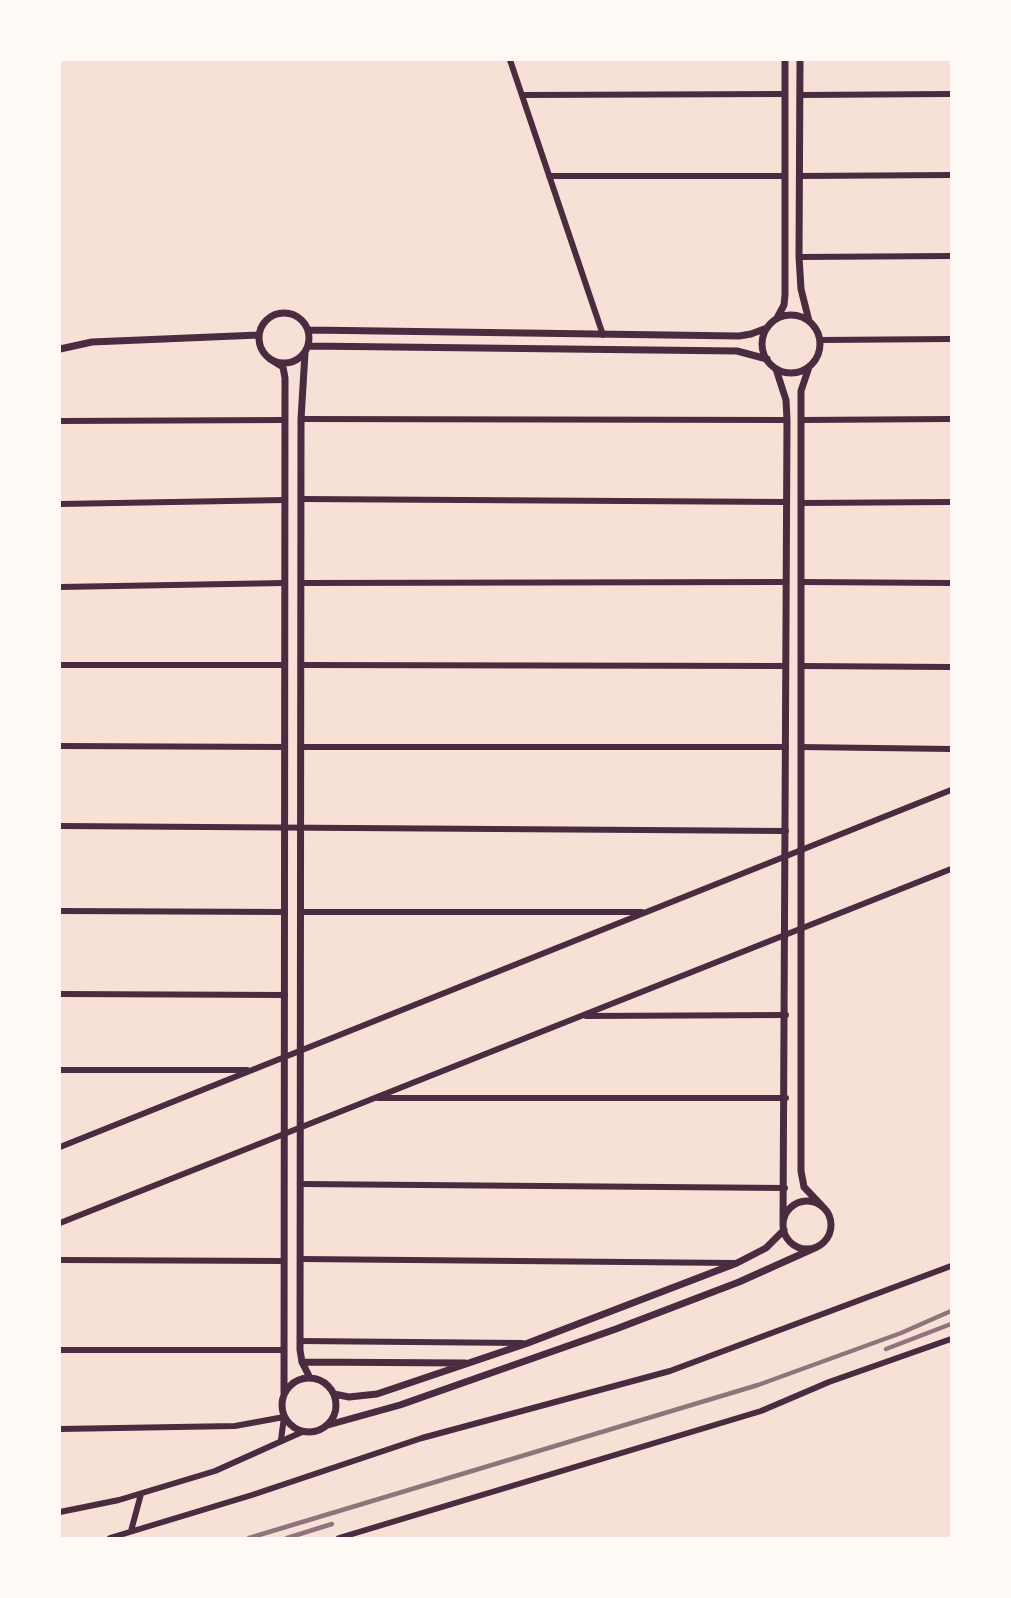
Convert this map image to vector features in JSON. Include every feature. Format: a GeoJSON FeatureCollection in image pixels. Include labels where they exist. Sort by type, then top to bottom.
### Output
{"type":"FeatureCollection","features":[{"type":"Feature","properties":{"kind":"street"},"geometry":{"type":"LineString","coordinates":[[510,60],[603,335]]}},
{"type":"Feature","properties":{"kind":"street"},"geometry":{"type":"LineString","coordinates":[[309,330],[739,336],[767,328],[777,318],[784,305],[785,295],[785,60]]}},
{"type":"Feature","properties":{"kind":"street"},"geometry":{"type":"LineString","coordinates":[[800,60],[799,257],[801,289],[809,321]]}},
{"type":"Feature","properties":{"kind":"street"},"geometry":{"type":"LineString","coordinates":[[522,95],[785,94]]}},
{"type":"Feature","properties":{"kind":"street"},"geometry":{"type":"LineString","coordinates":[[800,95],[951,94]]}},
{"type":"Feature","properties":{"kind":"street"},"geometry":{"type":"LineString","coordinates":[[799,176],[951,175]]}},
{"type":"Feature","properties":{"kind":"street"},"geometry":{"type":"LineString","coordinates":[[549,176],[785,176]]}},
{"type":"Feature","properties":{"kind":"street"},"geometry":{"type":"LineString","coordinates":[[799,257],[951,256]]}},
{"type":"Feature","properties":{"kind":"street"},"geometry":{"type":"LineString","coordinates":[[282,1440],[285,1134],[284,371],[283,367],[261,349],[259,335],[266,319],[282,312],[298,316],[309,330],[301,419],[300,1341],[302,1362],[310,1378]]}},
{"type":"Feature","properties":{"kind":"street"},"geometry":{"type":"LineString","coordinates":[[284,1418],[289,1425],[302,1432],[314,1433],[328,1425],[400,1405],[616,1329],[739,1282],[817,1247],[828,1238],[830,1218],[804,1187],[801,1171],[801,391],[809,367],[819,351],[820,340],[815,326],[809,321],[793,314],[777,318]]}},
{"type":"Feature","properties":{"kind":"street"},"geometry":{"type":"LineString","coordinates":[[766,359],[762,343],[767,328]]}},
{"type":"Feature","properties":{"kind":"street"},"geometry":{"type":"LineString","coordinates":[[60,349],[92,342],[259,335]]}},
{"type":"Feature","properties":{"kind":"street"},"geometry":{"type":"LineString","coordinates":[[820,340],[951,339]]}},
{"type":"Feature","properties":{"kind":"street"},"geometry":{"type":"LineString","coordinates":[[307,349],[737,351],[766,359],[776,369],[784,391],[787,420],[786,1098],[783,1226],[790,1243],[796,1247],[810,1250],[817,1247]]}},
{"type":"Feature","properties":{"kind":"street"},"geometry":{"type":"LineString","coordinates":[[270,359],[285,363],[299,359],[307,349]]}},
{"type":"Feature","properties":{"kind":"street"},"geometry":{"type":"LineString","coordinates":[[776,369],[793,373],[809,367]]}},
{"type":"Feature","properties":{"kind":"street"},"geometry":{"type":"LineString","coordinates":[[301,419],[787,420]]}},
{"type":"Feature","properties":{"kind":"street"},"geometry":{"type":"LineString","coordinates":[[801,420],[951,419]]}},
{"type":"Feature","properties":{"kind":"street"},"geometry":{"type":"LineString","coordinates":[[60,421],[285,420]]}},
{"type":"Feature","properties":{"kind":"street"},"geometry":{"type":"LineString","coordinates":[[301,499],[787,502]]}},
{"type":"Feature","properties":{"kind":"street"},"geometry":{"type":"LineString","coordinates":[[60,504],[285,500]]}},
{"type":"Feature","properties":{"kind":"street"},"geometry":{"type":"LineString","coordinates":[[801,503],[951,502]]}},
{"type":"Feature","properties":{"kind":"street"},"geometry":{"type":"LineString","coordinates":[[301,583],[786,582]]}},
{"type":"Feature","properties":{"kind":"street"},"geometry":{"type":"LineString","coordinates":[[801,582],[951,583]]}},
{"type":"Feature","properties":{"kind":"street"},"geometry":{"type":"LineString","coordinates":[[60,587],[285,583]]}},
{"type":"Feature","properties":{"kind":"street"},"geometry":{"type":"LineString","coordinates":[[60,665],[285,665]]}},
{"type":"Feature","properties":{"kind":"street"},"geometry":{"type":"LineString","coordinates":[[301,665],[786,666]]}},
{"type":"Feature","properties":{"kind":"street"},"geometry":{"type":"LineString","coordinates":[[801,666],[951,667]]}},
{"type":"Feature","properties":{"kind":"street"},"geometry":{"type":"LineString","coordinates":[[60,746],[285,747]]}},
{"type":"Feature","properties":{"kind":"street"},"geometry":{"type":"LineString","coordinates":[[301,747],[786,747]]}},
{"type":"Feature","properties":{"kind":"street"},"geometry":{"type":"LineString","coordinates":[[801,747],[951,749]]}},
{"type":"Feature","properties":{"kind":"street"},"geometry":{"type":"LineString","coordinates":[[60,1147],[951,790]]}},
{"type":"Feature","properties":{"kind":"street"},"geometry":{"type":"LineString","coordinates":[[60,826],[786,831]]}},
{"type":"Feature","properties":{"kind":"street"},"geometry":{"type":"LineString","coordinates":[[60,1223],[951,869]]}},
{"type":"Feature","properties":{"kind":"street"},"geometry":{"type":"LineString","coordinates":[[60,911],[285,912]]}},
{"type":"Feature","properties":{"kind":"street"},"geometry":{"type":"LineString","coordinates":[[301,912],[647,912]]}},
{"type":"Feature","properties":{"kind":"street"},"geometry":{"type":"LineString","coordinates":[[60,994],[285,995]]}},
{"type":"Feature","properties":{"kind":"street"},"geometry":{"type":"LineString","coordinates":[[581,1016],[786,1015]]}},
{"type":"Feature","properties":{"kind":"street"},"geometry":{"type":"LineString","coordinates":[[60,1070],[253,1070]]}},
{"type":"Feature","properties":{"kind":"street"},"geometry":{"type":"LineString","coordinates":[[374,1098],[786,1098]]}},
{"type":"Feature","properties":{"kind":"street"},"geometry":{"type":"LineString","coordinates":[[301,1184],[785,1188]]}},
{"type":"Feature","properties":{"kind":"street"},"geometry":{"type":"LineString","coordinates":[[284,1392],[295,1381],[310,1378],[324,1382],[340,1397],[364,1397],[472,1363],[737,1263],[766,1248],[783,1226],[791,1207],[807,1201],[822,1206]]}},
{"type":"Feature","properties":{"kind":"street"},"geometry":{"type":"LineString","coordinates":[[301,1259],[737,1263]]}},
{"type":"Feature","properties":{"kind":"street"},"geometry":{"type":"LineString","coordinates":[[60,1260],[284,1261]]}},
{"type":"Feature","properties":{"kind":"street"},"geometry":{"type":"LineString","coordinates":[[110,1538],[252,1495],[422,1438],[670,1371],[951,1266]]}},
{"type":"Feature","properties":{"kind":"street"},"geometry":{"type":"LineString","coordinates":[[339,1538],[761,1411],[829,1381],[951,1339]]}},
{"type":"Feature","properties":{"kind":"street"},"geometry":{"type":"LineString","coordinates":[[300,1341],[528,1343]]}},
{"type":"Feature","properties":{"kind":"street"},"geometry":{"type":"LineString","coordinates":[[60,1350],[284,1350]]}},
{"type":"Feature","properties":{"kind":"street"},"geometry":{"type":"LineString","coordinates":[[302,1362],[472,1363]]}},
{"type":"Feature","properties":{"kind":"street"},"geometry":{"type":"LineString","coordinates":[[328,1425],[336,1407],[334,1394]]}},
{"type":"Feature","properties":{"kind":"street"},"geometry":{"type":"LineString","coordinates":[[60,1430],[236,1426],[284,1418]]}},
{"type":"Feature","properties":{"kind":"street"},"geometry":{"type":"LineString","coordinates":[[60,1512],[90,1508],[215,1471],[302,1432]]}},
{"type":"Feature","properties":{"kind":"street"},"geometry":{"type":"LineString","coordinates":[[131,1531],[141,1494]]}},
{"type":"Feature","properties":{"kind":"railway"},"geometry":{"type":"LineString","coordinates":[[249,1538],[758,1385],[901,1333],[951,1311]]}},
{"type":"Feature","properties":{"kind":"railway"},"geometry":{"type":"LineString","coordinates":[[886,1349],[951,1324]]}},
{"type":"Feature","properties":{"kind":"railway"},"geometry":{"type":"LineString","coordinates":[[287,1538],[332,1524]]}}]}
